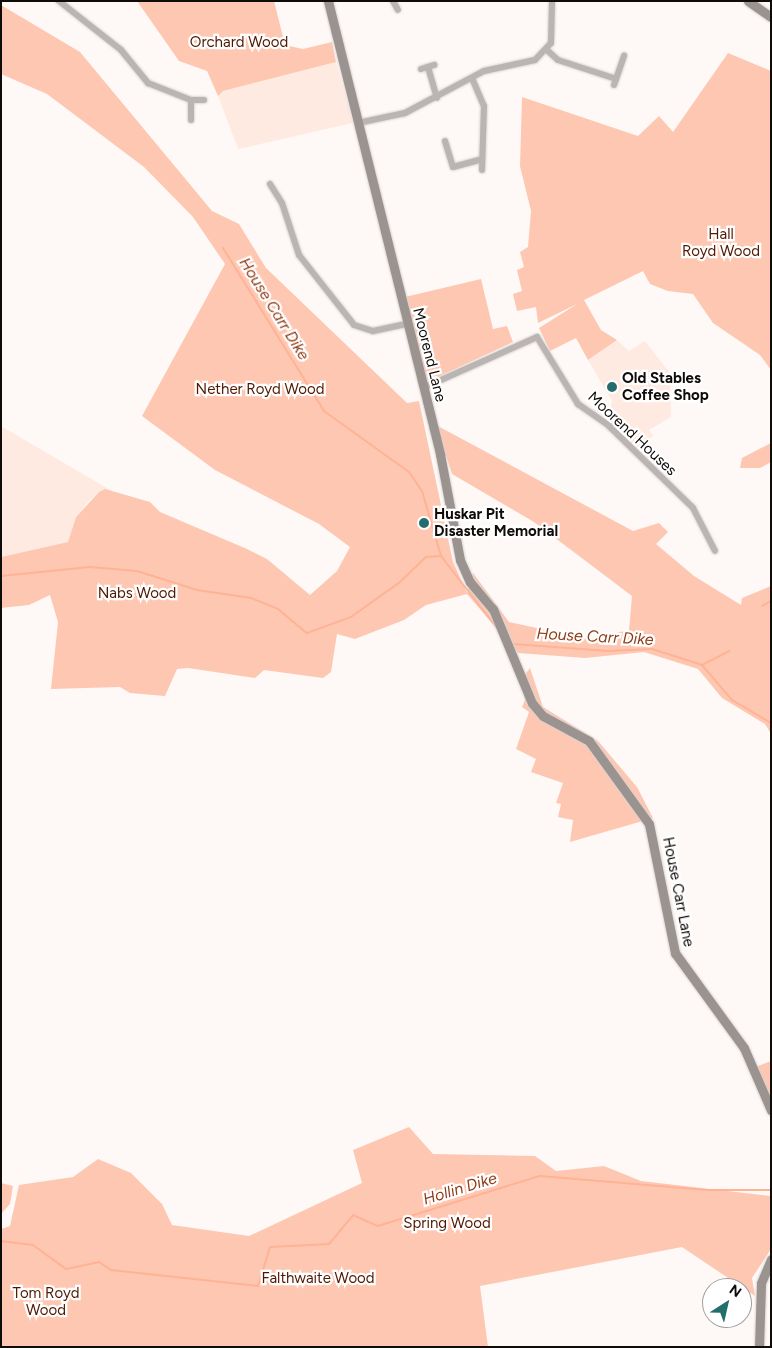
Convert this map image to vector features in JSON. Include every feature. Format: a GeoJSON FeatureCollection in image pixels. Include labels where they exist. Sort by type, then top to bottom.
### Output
{"type":"FeatureCollection","features":[{"type":"Feature","properties":{"kind":"street"},"geometry":{"type":"LineString","coordinates":[[60,1],[121,50],[148,83],[191,100],[204,100]]}},
{"type":"Feature","properties":{"kind":"street","name":"Moorend Lane"},"geometry":{"type":"LineString","coordinates":[[328,1],[423,388],[460,560],[470,582],[493,609],[532,703]]}},
{"type":"Feature","properties":{"kind":"street"},"geometry":{"type":"LineString","coordinates":[[393,1],[398,10]]}},
{"type":"Feature","properties":{"kind":"street"},"geometry":{"type":"LineString","coordinates":[[358,123],[405,114],[494,68],[535,60],[548,51],[554,33],[552,1]]}},
{"type":"Feature","properties":{"kind":"street"},"geometry":{"type":"LineString","coordinates":[[748,1],[771,17]]}},
{"type":"Feature","properties":{"kind":"street"},"geometry":{"type":"LineString","coordinates":[[548,51],[558,60],[615,82],[620,60]]}},
{"type":"Feature","properties":{"kind":"street"},"geometry":{"type":"LineString","coordinates":[[428,67],[437,98]]}},
{"type":"Feature","properties":{"kind":"street"},"geometry":{"type":"LineString","coordinates":[[472,78],[484,106],[482,170]]}},
{"type":"Feature","properties":{"kind":"street"},"geometry":{"type":"LineString","coordinates":[[191,100],[191,120]]}},
{"type":"Feature","properties":{"kind":"street"},"geometry":{"type":"LineString","coordinates":[[445,141],[453,166],[482,159]]}},
{"type":"Feature","properties":{"kind":"street"},"geometry":{"type":"LineString","coordinates":[[270,184],[282,203],[299,255],[354,325],[373,331],[407,324]]}},
{"type":"Feature","properties":{"kind":"street","name":"Moorend Houses"},"geometry":{"type":"LineString","coordinates":[[423,388],[537,337],[578,404],[693,508],[715,551]]}},
{"type":"Feature","properties":{"kind":"street","name":"House Carr Lane"},"geometry":{"type":"LineString","coordinates":[[532,703],[543,716],[589,741],[649,824],[675,953],[736,1035],[771,1110]]}},
{"type":"Feature","properties":{"kind":"street"},"geometry":{"type":"LineString","coordinates":[[759,1347],[762,1283],[771,1259]]}},
{"type":"Feature","properties":{"kind":"shaded area"},"geometry":{"type":"Polygon","coordinates":[[[336,62],[353,123],[238,149],[218,96],[223,91],[336,62]]]}},
{"type":"Feature","properties":{"kind":"shaded area"},"geometry":{"type":"Polygon","coordinates":[[[617,340],[629,351],[645,341],[670,373],[671,417],[649,430],[653,436],[637,448],[609,420],[612,401],[588,360],[617,340]]]}},
{"type":"Feature","properties":{"kind":"shaded area"},"geometry":{"type":"Polygon","coordinates":[[[1,426],[112,491],[99,492],[88,502],[76,517],[68,542],[1,557],[1,426]]]}},
{"type":"Feature","properties":{"kind":"green space","name":"Orchard Wood"},"geometry":{"type":"Polygon","coordinates":[[[137,1],[274,1],[285,45],[303,49],[332,42],[336,62],[223,91],[218,96],[207,71],[179,61],[137,1]]]}},
{"type":"Feature","properties":{"kind":"green space"},"geometry":{"type":"Polygon","coordinates":[[[1,5],[80,52],[212,211],[239,224],[266,268],[407,403],[419,401],[453,562],[467,593],[473,573],[509,622],[588,639],[629,630],[632,596],[534,522],[452,474],[436,425],[633,531],[659,523],[668,532],[656,544],[694,576],[741,605],[742,598],[771,586],[771,734],[765,724],[722,698],[698,669],[644,652],[585,658],[518,653],[467,594],[426,605],[404,620],[355,639],[337,634],[331,672],[323,678],[264,670],[255,678],[188,668],[177,669],[165,696],[130,693],[120,687],[51,689],[58,622],[50,595],[29,605],[1,608],[1,557],[68,542],[76,517],[99,492],[105,489],[150,502],[160,512],[267,559],[310,595],[337,571],[350,547],[319,524],[215,470],[142,416],[225,264],[193,217],[144,167],[47,94],[1,74],[1,5]]]}},
{"type":"Feature","properties":{"kind":"green space","name":"Hall Royd Wood"},"geometry":{"type":"Polygon","coordinates":[[[728,53],[771,71],[771,370],[760,355],[713,323],[693,294],[668,291],[650,284],[643,271],[584,300],[601,330],[617,340],[588,360],[576,338],[550,351],[539,328],[577,304],[538,323],[536,307],[517,311],[513,294],[522,291],[517,270],[524,267],[520,252],[528,247],[531,211],[520,166],[522,97],[638,136],[659,116],[673,132],[728,53]]]}},
{"type":"Feature","properties":{"kind":"green space"},"geometry":{"type":"Polygon","coordinates":[[[481,279],[493,329],[507,326],[513,342],[427,382],[405,297],[481,279]]]}},
{"type":"Feature","properties":{"kind":"green space"},"geometry":{"type":"Polygon","coordinates":[[[771,443],[771,462],[760,468],[740,468],[742,458],[771,443]]]}},
{"type":"Feature","properties":{"kind":"green space"},"geometry":{"type":"Polygon","coordinates":[[[530,668],[543,707],[598,741],[637,787],[653,818],[570,842],[573,820],[558,817],[561,804],[556,803],[563,783],[531,772],[536,759],[516,749],[529,712],[522,707],[525,700],[520,681],[530,668]]]}},
{"type":"Feature","properties":{"kind":"green space"},"geometry":{"type":"Polygon","coordinates":[[[771,1061],[771,1106],[755,1067],[771,1061]]]}},
{"type":"Feature","properties":{"kind":"green space"},"geometry":{"type":"Polygon","coordinates":[[[409,1127],[433,1154],[535,1156],[556,1171],[604,1166],[641,1181],[771,1196],[771,1249],[752,1278],[728,1278],[682,1247],[480,1286],[488,1347],[1,1347],[1,1229],[10,1226],[19,1185],[73,1177],[98,1159],[131,1173],[162,1204],[172,1225],[249,1236],[362,1183],[353,1150],[409,1127]]]}},
{"type":"Feature","properties":{"kind":"green space"},"geometry":{"type":"Polygon","coordinates":[[[1,1183],[13,1186],[10,1204],[1,1214],[1,1183]]]}},
{"type":"Feature","properties":{"kind":"green space"},"geometry":{"type":"Polygon","coordinates":[[[752,1278],[755,1296],[752,1294],[752,1278]]]}},
{"type":"Feature","properties":{"kind":"waterway","name":"House Carr Dike"},"geometry":{"type":"LineString","coordinates":[[223,248],[324,411],[409,472],[422,491],[441,556],[496,627]]}},
{"type":"Feature","properties":{"kind":"waterway"},"geometry":{"type":"LineString","coordinates":[[1,576],[90,567],[137,571],[197,590],[251,598],[278,609],[307,633],[351,617],[400,582],[426,557],[441,556]]}},
{"type":"Feature","properties":{"kind":"waterway"},"geometry":{"type":"LineString","coordinates":[[762,606],[771,601]]}},
{"type":"Feature","properties":{"kind":"waterway","name":"House Carr Dike"},"geometry":{"type":"LineString","coordinates":[[513,644],[609,651],[652,649],[702,665],[732,700],[771,723]]}},
{"type":"Feature","properties":{"kind":"waterway"},"geometry":{"type":"LineString","coordinates":[[702,665],[730,651]]}},
{"type":"Feature","properties":{"kind":"waterway","name":"Hollin Dike"},"geometry":{"type":"LineString","coordinates":[[1,1241],[33,1245],[66,1269],[99,1262],[111,1270],[258,1286],[270,1247],[329,1244],[353,1215],[378,1226],[540,1176],[706,1190],[771,1190]]}},
{"type":"Feature","properties":{"kind":"place","name":"Old Stables Coffee Shop"},"geometry":{"type":"Point","coordinates":[612,387]}},
{"type":"Feature","properties":{"kind":"place","name":"Huskar Pit Disaster Memorial"},"geometry":{"type":"Point","coordinates":[424,523]}},
{"type":"Feature","properties":{"kind":"park label","name":"Nether Royd Wood"},"geometry":{"type":"Point","coordinates":[260,390]}},
{"type":"Feature","properties":{"kind":"park label","name":"Nabs Wood"},"geometry":{"type":"Point","coordinates":[137,594]}},
{"type":"Feature","properties":{"kind":"park label","name":"Spring Wood"},"geometry":{"type":"Point","coordinates":[447,1224]}},
{"type":"Feature","properties":{"kind":"park label","name":"Falthwaite Wood"},"geometry":{"type":"Point","coordinates":[318,1279]}},
{"type":"Feature","properties":{"kind":"park label","name":"Tom Royd Wood"},"geometry":{"type":"Point","coordinates":[46,1302]}}]}
